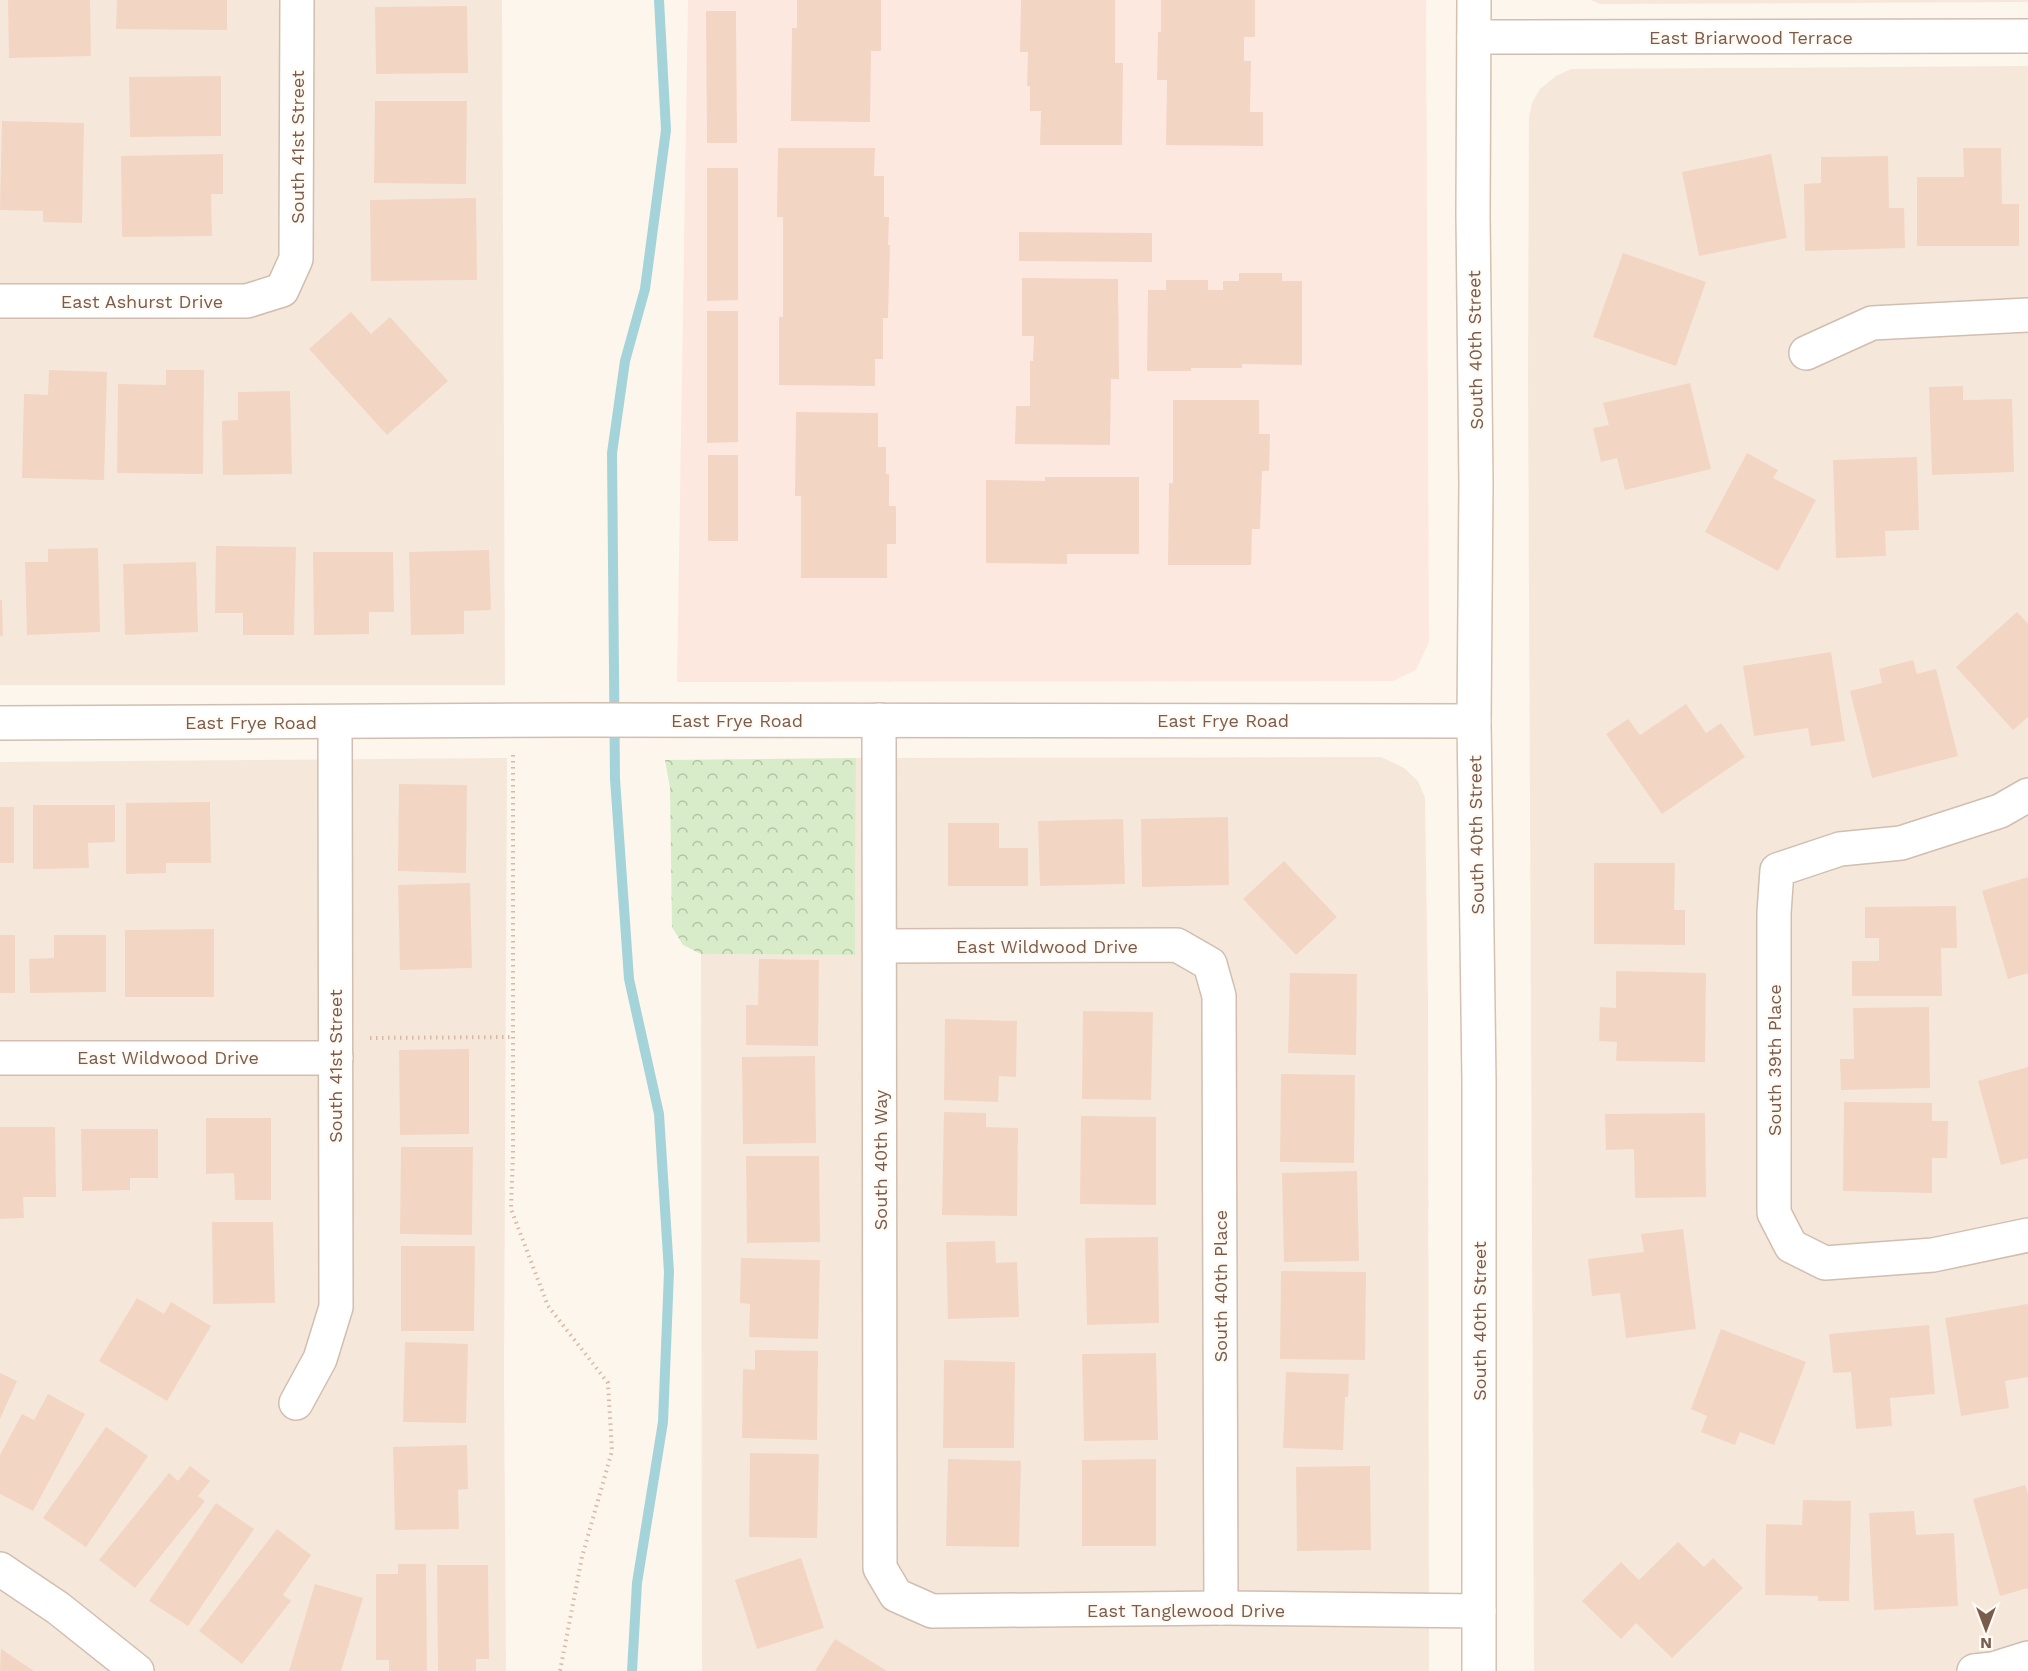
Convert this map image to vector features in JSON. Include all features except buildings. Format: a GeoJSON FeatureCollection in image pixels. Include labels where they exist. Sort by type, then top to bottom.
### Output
{"type":"FeatureCollection","features":[{"type":"Feature","properties":{"kind":"street","name":"South 41st Street"},"geometry":{"type":"LineString","coordinates":[[282,290],[296,259],[297,0]]}},
{"type":"Feature","properties":{"kind":"street","name":"South 40th Street"},"geometry":{"type":"LineString","coordinates":[[1474,0],[1473,215],[1476,484],[1474,721],[1479,1082],[1479,1671]]}},
{"type":"Feature","properties":{"kind":"street","name":"East Briarwood Terrace"},"geometry":{"type":"LineString","coordinates":[[1474,37],[2028,36]]}},
{"type":"Feature","properties":{"kind":"street","name":"East Ashurst Drive"},"geometry":{"type":"LineString","coordinates":[[0,301],[247,301],[282,290]]}},
{"type":"Feature","properties":{"kind":"street"},"geometry":{"type":"LineString","coordinates":[[1806,353],[1872,322],[2028,315]]}},
{"type":"Feature","properties":{"kind":"street","name":"East Frye Road"},"geometry":{"type":"LineString","coordinates":[[0,723],[578,720],[1474,721]]}},
{"type":"Feature","properties":{"kind":"street","name":"South 40th Way"},"geometry":{"type":"LineString","coordinates":[[879,720],[880,1568],[896,1595]]}},
{"type":"Feature","properties":{"kind":"street","name":"South 41st Street"},"geometry":{"type":"LineString","coordinates":[[296,1403],[320,1359],[336,1307],[335,722]]}},
{"type":"Feature","properties":{"kind":"street","name":"South 39th Place"},"geometry":{"type":"LineString","coordinates":[[2028,795],[2000,811],[1901,843],[1840,849],[1777,870],[1774,913],[1774,1214],[1791,1246],[1825,1263],[1934,1255],[2028,1235]]}},
{"type":"Feature","properties":{"kind":"street","name":"East Wildwood Drive"},"geometry":{"type":"LineString","coordinates":[[880,946],[1177,945],[1210,964]]}},
{"type":"Feature","properties":{"kind":"street","name":"South 40th Place"},"geometry":{"type":"LineString","coordinates":[[1210,964],[1219,996],[1221,1608]]}},
{"type":"Feature","properties":{"kind":"street","name":"East Wildwood Drive"},"geometry":{"type":"LineString","coordinates":[[0,1058],[335,1048]]}},
{"type":"Feature","properties":{"kind":"street"},"geometry":{"type":"LineString","coordinates":[[0,1569],[58,1608],[133,1670]]}},
{"type":"Feature","properties":{"kind":"street","name":"East Tanglewood Drive"},"geometry":{"type":"LineString","coordinates":[[896,1595],[932,1611],[1221,1608],[1479,1611]]}},
{"type":"Feature","properties":{"kind":"street"},"geometry":{"type":"LineString","coordinates":[[1974,1671],[2028,1658]]}},
{"type":"Feature","properties":{"kind":"path"},"geometry":{"type":"LineString","coordinates":[[513,721],[511,1209],[548,1306],[608,1383],[612,1451],[582,1557],[560,1671]]}},
{"type":"Feature","properties":{"kind":"path"},"geometry":{"type":"LineString","coordinates":[[335,1048],[513,1037]]}},
{"type":"Feature","properties":{"kind":"shaded area"},"geometry":{"type":"Polygon","coordinates":[[[0,0],[502,0],[505,685],[0,685],[0,0]]]}},
{"type":"Feature","properties":{"kind":"shaded area"},"geometry":{"type":"Polygon","coordinates":[[[688,0],[1426,0],[1429,642],[1416,670],[1393,681],[677,682],[688,0]]]}},
{"type":"Feature","properties":{"kind":"shaded area"},"geometry":{"type":"Polygon","coordinates":[[[1591,0],[2028,0],[2028,2],[1600,4],[1591,0]]]}},
{"type":"Feature","properties":{"kind":"shaded area"},"geometry":{"type":"Polygon","coordinates":[[[2028,66],[2028,1671],[1534,1671],[1528,375],[1529,117],[1532,103],[1540,89],[1556,76],[1571,69],[2028,66]]]}},
{"type":"Feature","properties":{"kind":"shaded area"},"geometry":{"type":"Polygon","coordinates":[[[1381,757],[1404,768],[1418,781],[1425,798],[1428,1002],[1429,1671],[702,1671],[701,954],[855,955],[856,758],[1381,757]]]}},
{"type":"Feature","properties":{"kind":"shaded area"},"geometry":{"type":"Polygon","coordinates":[[[507,758],[504,1378],[506,1671],[0,1671],[0,762],[507,758]]]}},
{"type":"Feature","properties":{"kind":"green space"},"geometry":{"type":"Polygon","coordinates":[[[856,758],[855,955],[701,954],[683,945],[672,927],[670,788],[665,760],[856,758]]]}},
{"type":"Feature","properties":{"kind":"waterway"},"geometry":{"type":"LineString","coordinates":[[632,1671],[637,1583],[663,1422],[669,1272],[659,1114],[629,979],[615,779],[612,453],[625,361],[645,289],[666,130],[659,0]]}}]}
